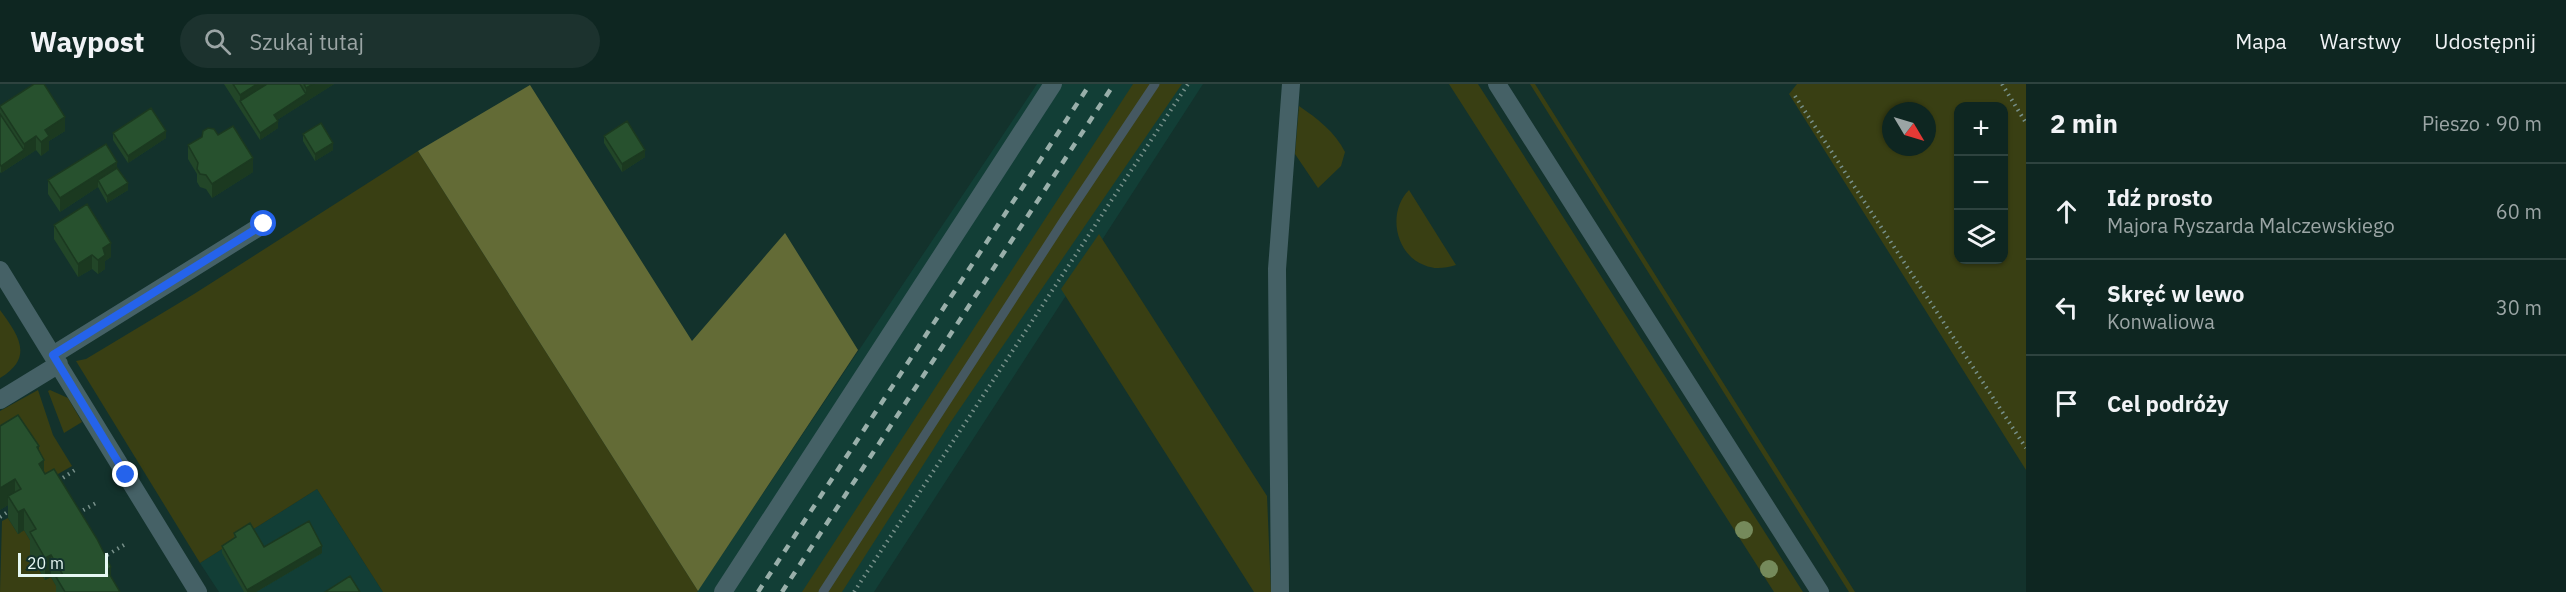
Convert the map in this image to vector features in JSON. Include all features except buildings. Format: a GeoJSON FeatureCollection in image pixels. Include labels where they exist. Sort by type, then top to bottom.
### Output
{"type":"FeatureCollection","features":[{"type":"Feature","properties":{"kind":"street"},"geometry":{"type":"LineString","coordinates":[[723,592],[1053,84]]}},
{"type":"Feature","properties":{"kind":"street"},"geometry":{"type":"LineString","coordinates":[[1280,592],[1277,269],[1291,84]]}},
{"type":"Feature","properties":{"kind":"street"},"geometry":{"type":"LineString","coordinates":[[1497,84],[1820,592]]}},
{"type":"Feature","properties":{"kind":"street"},"geometry":{"type":"LineString","coordinates":[[0,400],[56,360],[264,224]]}},
{"type":"Feature","properties":{"kind":"street"},"geometry":{"type":"LineString","coordinates":[[0,270],[198,592]]}},
{"type":"Feature","properties":{"kind":"path"},"geometry":{"type":"LineString","coordinates":[[854,592],[1188,84]]}},
{"type":"Feature","properties":{"kind":"path"},"geometry":{"type":"LineString","coordinates":[[2001,84],[2026,123]]}},
{"type":"Feature","properties":{"kind":"path"},"geometry":{"type":"LineString","coordinates":[[1796,96],[2026,448]]}},
{"type":"Feature","properties":{"kind":"path"},"geometry":{"type":"LineString","coordinates":[[51,485],[78,468]]}},
{"type":"Feature","properties":{"kind":"path"},"geometry":{"type":"LineString","coordinates":[[71,517],[98,502]]}},
{"type":"Feature","properties":{"kind":"path"},"geometry":{"type":"LineString","coordinates":[[0,516],[11,507],[18,506]]}},
{"type":"Feature","properties":{"kind":"path"},"geometry":{"type":"LineString","coordinates":[[97,561],[124,545]]}},
{"type":"Feature","properties":{"kind":"shaded area"},"geometry":{"type":"Polygon","coordinates":[[[1037,84],[1203,84],[874,592],[697,592],[1037,84]]]}},
{"type":"Feature","properties":{"kind":"shaded area"},"geometry":{"type":"Polygon","coordinates":[[[1133,84],[1182,84],[950,423],[842,592],[802,592],[1133,84]]]}},
{"type":"Feature","properties":{"kind":"shaded area"},"geometry":{"type":"Polygon","coordinates":[[[1449,84],[1478,84],[1803,592],[1774,592],[1449,84]]]}},
{"type":"Feature","properties":{"kind":"shaded area"},"geometry":{"type":"Polygon","coordinates":[[[1530,84],[1535,84],[1855,592],[1849,592],[1530,84]]]}},
{"type":"Feature","properties":{"kind":"shaded area"},"geometry":{"type":"Polygon","coordinates":[[[1797,84],[2026,84],[2026,470],[1789,94],[1797,84]]]}},
{"type":"Feature","properties":{"kind":"shaded area"},"geometry":{"type":"Polygon","coordinates":[[[1299,106],[1325,126],[1345,152],[1341,166],[1318,188],[1295,154],[1299,106]]]}},
{"type":"Feature","properties":{"kind":"shaded area"},"geometry":{"type":"Polygon","coordinates":[[[418,151],[697,592],[383,592],[317,489],[200,563],[76,361],[86,359],[194,294],[418,151]]]}},
{"type":"Feature","properties":{"kind":"shaded area"},"geometry":{"type":"Polygon","coordinates":[[[1409,190],[1456,265],[1440,268],[1428,267],[1414,260],[1406,252],[1397,232],[1396,220],[1402,199],[1409,190]]]}},
{"type":"Feature","properties":{"kind":"shaded area"},"geometry":{"type":"Polygon","coordinates":[[[1099,234],[1267,496],[1271,592],[1254,592],[1061,289],[1099,234]]]}},
{"type":"Feature","properties":{"kind":"shaded area"},"geometry":{"type":"Polygon","coordinates":[[[0,310],[13,328],[20,346],[20,354],[11,370],[0,378],[0,310]]]}},
{"type":"Feature","properties":{"kind":"shaded area"},"geometry":{"type":"Polygon","coordinates":[[[38,390],[53,435],[72,466],[44,482],[0,448],[0,411],[38,390]]]}},
{"type":"Feature","properties":{"kind":"shaded area"},"geometry":{"type":"Polygon","coordinates":[[[48,391],[68,398],[82,422],[64,433],[48,391]]]}},
{"type":"Feature","properties":{"kind":"shaded area"},"geometry":{"type":"Polygon","coordinates":[[[317,489],[383,592],[219,592],[200,563],[317,489]]]}},
{"type":"Feature","properties":{"kind":"shaded area"},"geometry":{"type":"Polygon","coordinates":[[[8,518],[18,534],[24,530],[36,550],[30,554],[45,580],[51,577],[60,592],[0,592],[2,521],[8,518]]]}},
{"type":"Feature","properties":{"kind":"green space"},"geometry":{"type":"Polygon","coordinates":[[[530,85],[692,341],[785,233],[858,350],[698,591],[418,151],[530,85]]]}},
{"type":"Feature","properties":{"kind":"waterway"},"geometry":{"type":"LineString","coordinates":[[823,592],[1155,84]]}},
{"type":"Feature","properties":{"kind":"railway"},"geometry":{"type":"LineString","coordinates":[[758,592],[1090,84]]}},
{"type":"Feature","properties":{"kind":"railway"},"geometry":{"type":"LineString","coordinates":[[782,592],[1114,84]]}},
{"type":"Feature","properties":{"kind":"route"},"geometry":{"type":"LineString","coordinates":[[126,475],[53,355],[264,224]]}}]}
